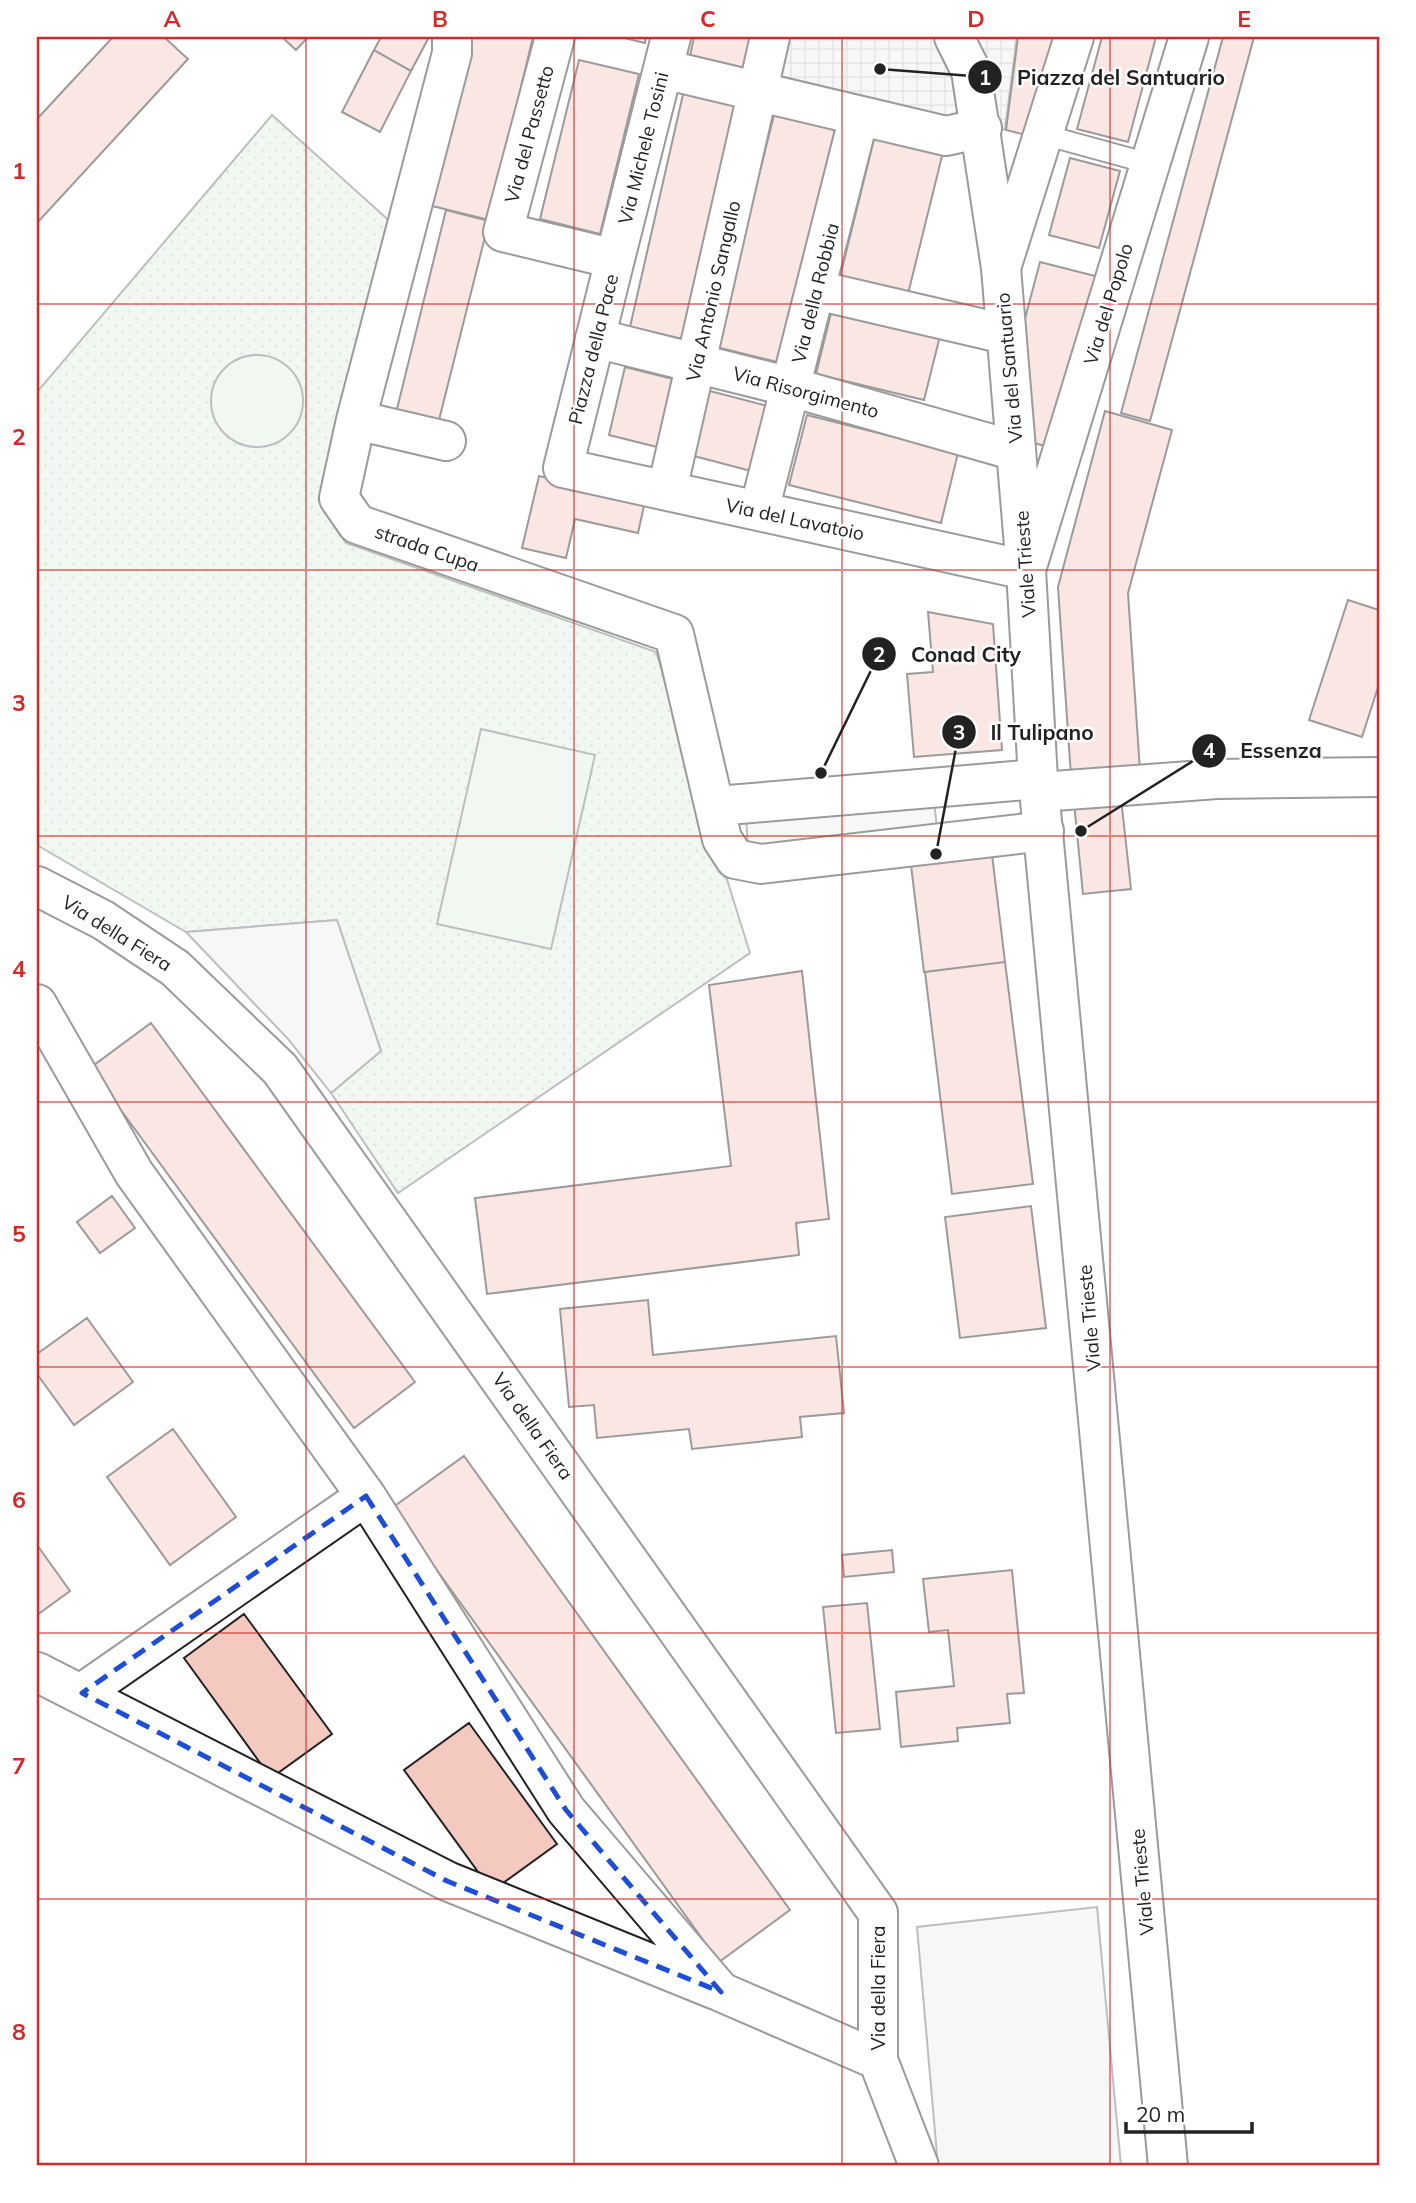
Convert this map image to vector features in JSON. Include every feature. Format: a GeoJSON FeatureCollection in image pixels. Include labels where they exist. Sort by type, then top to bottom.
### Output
{"type":"FeatureCollection","features":[{"type":"Feature","properties":{"kind":"street","name":"Via del Passetto"},"geometry":{"type":"LineString","coordinates":[[503,232],[555,37]]}},
{"type":"Feature","properties":{"kind":"street","name":"Via Antonio Sangallo"},"geometry":{"type":"LineString","coordinates":[[667,491],[770,37]]}},
{"type":"Feature","properties":{"kind":"street","name":"Via del Santuario"},"geometry":{"type":"LineString","coordinates":[[954,37],[975,54],[1001,268],[1016,460]]}},
{"type":"Feature","properties":{"kind":"street","name":"Via del Santuario"},"geometry":{"type":"LineString","coordinates":[[1001,268],[1074,37]]}},
{"type":"Feature","properties":{"kind":"street","name":"Via del Popolo"},"geometry":{"type":"LineString","coordinates":[[1026,570],[1189,37]]}},
{"type":"Feature","properties":{"kind":"street","name":"strada Cupa"},"geometry":{"type":"LineString","coordinates":[[452,45],[356,420],[339,498],[358,524],[674,634],[716,806]]}},
{"type":"Feature","properties":{"kind":"street"},"geometry":{"type":"LineString","coordinates":[[667,53],[758,91],[859,116],[946,136],[982,128]]}},
{"type":"Feature","properties":{"kind":"street","name":"Via Michele Tosini"},"geometry":{"type":"LineString","coordinates":[[615,259],[667,53]]}},
{"type":"Feature","properties":{"kind":"street","name":"Via della Robbia"},"geometry":{"type":"LineString","coordinates":[[759,512],[859,116]]}},
{"type":"Feature","properties":{"kind":"street","name":"Piazza della Pace"},"geometry":{"type":"LineString","coordinates":[[503,232],[615,259],[564,468]]}},
{"type":"Feature","properties":{"kind":"street"},"geometry":{"type":"LineString","coordinates":[[816,290],[1005,334]]}},
{"type":"Feature","properties":{"kind":"street","name":"Via Risorgimento"},"geometry":{"type":"LineString","coordinates":[[595,338],[791,387],[1016,460]]}},
{"type":"Feature","properties":{"kind":"street"},"geometry":{"type":"LineString","coordinates":[[356,420],[446,441]]}},
{"type":"Feature","properties":{"kind":"street","name":"Viale Trieste"},"geometry":{"type":"LineString","coordinates":[[1016,460],[1026,570],[1039,785],[1168,2166]]}},
{"type":"Feature","properties":{"kind":"street","name":"Via del Lavatoio"},"geometry":{"type":"LineString","coordinates":[[564,468],[1026,570]]}},
{"type":"Feature","properties":{"kind":"street"},"geometry":{"type":"LineString","coordinates":[[1044,831],[761,864],[745,863],[728,852],[716,806],[1039,785],[1379,777]]}},
{"type":"Feature","properties":{"kind":"street","name":"Via della Fiera"},"geometry":{"type":"LineString","coordinates":[[37,886],[103,920],[175,968],[280,1069],[878,1913],[878,2060],[919,2166]]}},
{"type":"Feature","properties":{"kind":"street","name":"Via della Fiera"},"geometry":{"type":"LineString","coordinates":[[37,1004],[134,1173],[366,1496],[566,1810],[721,1992]]}},
{"type":"Feature","properties":{"kind":"street"},"geometry":{"type":"LineString","coordinates":[[82,1693],[366,1496]]}},
{"type":"Feature","properties":{"kind":"street","name":"Via della Fiera"},"geometry":{"type":"LineString","coordinates":[[37,1672],[447,1881],[721,1992],[878,2060]]}},
{"type":"Feature","properties":{"kind":"lane"},"geometry":{"type":"LineString","coordinates":[[1045,135],[1151,164]]}},
{"type":"Feature","properties":{"kind":"highlighted area"},"geometry":{"type":"Polygon","coordinates":[[[366,1496],[566,1810],[721,1992],[447,1881],[82,1693],[366,1496]]]}},
{"type":"Feature","properties":{"kind":"green space"},"geometry":{"type":"Polygon","coordinates":[[[272,115],[395,226],[323,493],[324,511],[346,543],[656,652],[750,953],[398,1193],[331,1093],[381,1051],[337,920],[186,932],[37,845],[37,392],[272,115]]]}},
{"type":"Feature","properties":{"kind":"green space"},"geometry":{"type":"Polygon","coordinates":[[[257,355],[275,358],[290,368],[300,383],[303,401],[300,419],[290,434],[275,444],[257,447],[239,444],[224,434],[214,419],[211,401],[214,383],[224,368],[239,358],[257,355]]]}},
{"type":"Feature","properties":{"kind":"green space"},"geometry":{"type":"Polygon","coordinates":[[[481,729],[595,755],[551,949],[437,924],[481,729]]]}},
{"type":"Feature","properties":{"kind":"shaded area"},"geometry":{"type":"Polygon","coordinates":[[[754,37],[1017,37],[1005,129],[946,151],[740,101],[754,37]]]}},
{"type":"Feature","properties":{"kind":"shaded area"},"geometry":{"type":"Polygon","coordinates":[[[934,800],[937,829],[748,847],[746,818],[934,800]]]}},
{"type":"Feature","properties":{"kind":"shaded area"},"geometry":{"type":"Polygon","coordinates":[[[337,920],[381,1051],[331,1093],[288,1039],[186,932],[337,920]]]}},
{"type":"Feature","properties":{"kind":"shaded area"},"geometry":{"type":"Polygon","coordinates":[[[1097,1907],[1121,2166],[938,2166],[917,1927],[1097,1907]]]}},
{"type":"Feature","properties":{"kind":"building"},"geometry":{"type":"Polygon","coordinates":[[[113,37],[164,37],[188,59],[37,223],[37,119],[113,37]]]}},
{"type":"Feature","properties":{"kind":"building"},"geometry":{"type":"Polygon","coordinates":[[[282,37],[308,37],[296,50],[282,37]]]}},
{"type":"Feature","properties":{"kind":"building"},"geometry":{"type":"Polygon","coordinates":[[[381,37],[429,37],[411,71],[374,50],[381,37]]]}},
{"type":"Feature","properties":{"kind":"building"},"geometry":{"type":"Polygon","coordinates":[[[466,37],[533,37],[489,220],[424,204],[466,37]]]}},
{"type":"Feature","properties":{"kind":"building"},"geometry":{"type":"Polygon","coordinates":[[[620,37],[646,37],[645,43],[620,37]]]}},
{"type":"Feature","properties":{"kind":"building"},"geometry":{"type":"Polygon","coordinates":[[[694,37],[753,37],[745,69],[690,56],[694,37]]]}},
{"type":"Feature","properties":{"kind":"building"},"geometry":{"type":"Polygon","coordinates":[[[1018,37],[1059,37],[1034,137],[1006,130],[1018,37]]]}},
{"type":"Feature","properties":{"kind":"building"},"geometry":{"type":"Polygon","coordinates":[[[1102,37],[1156,37],[1128,142],[1077,129],[1102,37]]]}},
{"type":"Feature","properties":{"kind":"building"},"geometry":{"type":"Polygon","coordinates":[[[1223,37],[1254,37],[1150,421],[1121,413],[1223,37]]]}},
{"type":"Feature","properties":{"kind":"building"},"geometry":{"type":"Polygon","coordinates":[[[374,50],[411,71],[380,132],[342,112],[374,50]]]}},
{"type":"Feature","properties":{"kind":"building"},"geometry":{"type":"Polygon","coordinates":[[[579,60],[639,74],[600,234],[540,219],[579,60]]]}},
{"type":"Feature","properties":{"kind":"building"},"geometry":{"type":"Polygon","coordinates":[[[684,90],[741,103],[687,340],[630,327],[684,90]]]}},
{"type":"Feature","properties":{"kind":"building"},"geometry":{"type":"Polygon","coordinates":[[[774,115],[835,130],[777,362],[716,347],[774,115]]]}},
{"type":"Feature","properties":{"kind":"building"},"geometry":{"type":"Polygon","coordinates":[[[875,135],[943,152],[906,302],[838,285],[875,135]]]}},
{"type":"Feature","properties":{"kind":"building"},"geometry":{"type":"Polygon","coordinates":[[[1070,158],[1120,171],[1099,248],[1049,235],[1070,158]]]}},
{"type":"Feature","properties":{"kind":"building"},"geometry":{"type":"Polygon","coordinates":[[[446,210],[489,221],[438,424],[396,413],[446,210]]]}},
{"type":"Feature","properties":{"kind":"building"},"geometry":{"type":"Polygon","coordinates":[[[1040,262],[1099,277],[1053,448],[1026,441],[1019,341],[1040,262]]]}},
{"type":"Feature","properties":{"kind":"building"},"geometry":{"type":"Polygon","coordinates":[[[833,305],[941,332],[924,400],[816,374],[833,305]]]}},
{"type":"Feature","properties":{"kind":"building"},"geometry":{"type":"Polygon","coordinates":[[[625,367],[681,381],[665,449],[609,435],[625,367]]]}},
{"type":"Feature","properties":{"kind":"building"},"geometry":{"type":"Polygon","coordinates":[[[706,390],[768,406],[751,471],[690,455],[706,390]]]}},
{"type":"Feature","properties":{"kind":"building"},"geometry":{"type":"Polygon","coordinates":[[[1105,411],[1172,430],[1128,593],[1140,771],[1071,776],[1058,587],[1105,411]]]}},
{"type":"Feature","properties":{"kind":"building"},"geometry":{"type":"Polygon","coordinates":[[[807,415],[958,453],[941,523],[789,485],[807,415]]]}},
{"type":"Feature","properties":{"kind":"building"},"geometry":{"type":"Polygon","coordinates":[[[539,476],[645,501],[638,533],[575,519],[566,558],[522,548],[539,476]]]}},
{"type":"Feature","properties":{"kind":"building"},"geometry":{"type":"Polygon","coordinates":[[[1348,600],[1379,610],[1379,684],[1362,737],[1309,720],[1348,600]]]}},
{"type":"Feature","properties":{"kind":"building"},"geometry":{"type":"Polygon","coordinates":[[[928,612],[993,624],[1002,750],[914,757],[907,674],[933,672],[928,612]]]}},
{"type":"Feature","properties":{"kind":"building"},"geometry":{"type":"Polygon","coordinates":[[[1121,798],[1131,889],[1083,894],[1074,803],[1121,798]]]}},
{"type":"Feature","properties":{"kind":"building"},"geometry":{"type":"Polygon","coordinates":[[[991,846],[1005,962],[924,972],[910,857],[991,846]]]}},
{"type":"Feature","properties":{"kind":"building"},"geometry":{"type":"Polygon","coordinates":[[[1005,962],[1033,1184],[952,1194],[925,972],[1005,962]]]}},
{"type":"Feature","properties":{"kind":"building"},"geometry":{"type":"Polygon","coordinates":[[[802,971],[829,1219],[796,1223],[799,1255],[487,1294],[475,1198],[731,1166],[709,985],[802,971]]]}},
{"type":"Feature","properties":{"kind":"building"},"geometry":{"type":"Polygon","coordinates":[[[151,1023],[415,1382],[354,1428],[90,1068],[151,1023]]]}},
{"type":"Feature","properties":{"kind":"building"},"geometry":{"type":"Polygon","coordinates":[[[112,1196],[135,1228],[100,1253],[77,1222],[112,1196]]]}},
{"type":"Feature","properties":{"kind":"building"},"geometry":{"type":"Polygon","coordinates":[[[1031,1206],[1046,1328],[960,1338],[945,1217],[1031,1206]]]}},
{"type":"Feature","properties":{"kind":"building"},"geometry":{"type":"Polygon","coordinates":[[[648,1300],[653,1355],[836,1336],[844,1413],[800,1417],[802,1437],[692,1449],[689,1429],[597,1438],[594,1405],[569,1407],[560,1309],[648,1300]]]}},
{"type":"Feature","properties":{"kind":"building"},"geometry":{"type":"Polygon","coordinates":[[[87,1318],[133,1382],[74,1425],[37,1374],[37,1354],[87,1318]]]}},
{"type":"Feature","properties":{"kind":"building"},"geometry":{"type":"Polygon","coordinates":[[[173,1429],[236,1517],[170,1565],[107,1477],[173,1429]]]}},
{"type":"Feature","properties":{"kind":"building"},"geometry":{"type":"Polygon","coordinates":[[[464,1456],[790,1910],[719,1962],[392,1508],[464,1456]]]}},
{"type":"Feature","properties":{"kind":"building"},"geometry":{"type":"Polygon","coordinates":[[[37,1545],[70,1591],[37,1615],[37,1545]]]}},
{"type":"Feature","properties":{"kind":"building"},"geometry":{"type":"Polygon","coordinates":[[[892,1550],[894,1572],[844,1577],[842,1555],[892,1550]]]}},
{"type":"Feature","properties":{"kind":"building"},"geometry":{"type":"Polygon","coordinates":[[[1012,1570],[1024,1693],[1007,1694],[1010,1723],[957,1728],[958,1741],[901,1747],[896,1692],[954,1686],[948,1630],[929,1632],[923,1579],[1012,1570]]]}},
{"type":"Feature","properties":{"kind":"building"},"geometry":{"type":"Polygon","coordinates":[[[867,1603],[880,1729],[836,1733],[823,1607],[867,1603]]]}},
{"type":"Feature","properties":{"kind":"building"},"geometry":{"type":"Polygon","coordinates":[[[244,1614],[332,1734],[271,1778],[184,1658],[244,1614]]]}},
{"type":"Feature","properties":{"kind":"building"},"geometry":{"type":"Polygon","coordinates":[[[469,1723],[557,1844],[492,1891],[404,1770],[469,1723]]]}},
{"type":"Feature","properties":{"kind":"place","name":"Piazza del Santuario"},"geometry":{"type":"Point","coordinates":[880,69]}},
{"type":"Feature","properties":{"kind":"place","name":"Conad City"},"geometry":{"type":"Point","coordinates":[821,773]}},
{"type":"Feature","properties":{"kind":"place","name":"Essenza"},"geometry":{"type":"Point","coordinates":[1081,831]}},
{"type":"Feature","properties":{"kind":"place","name":"Il Tulipano"},"geometry":{"type":"Point","coordinates":[936,854]}}]}
